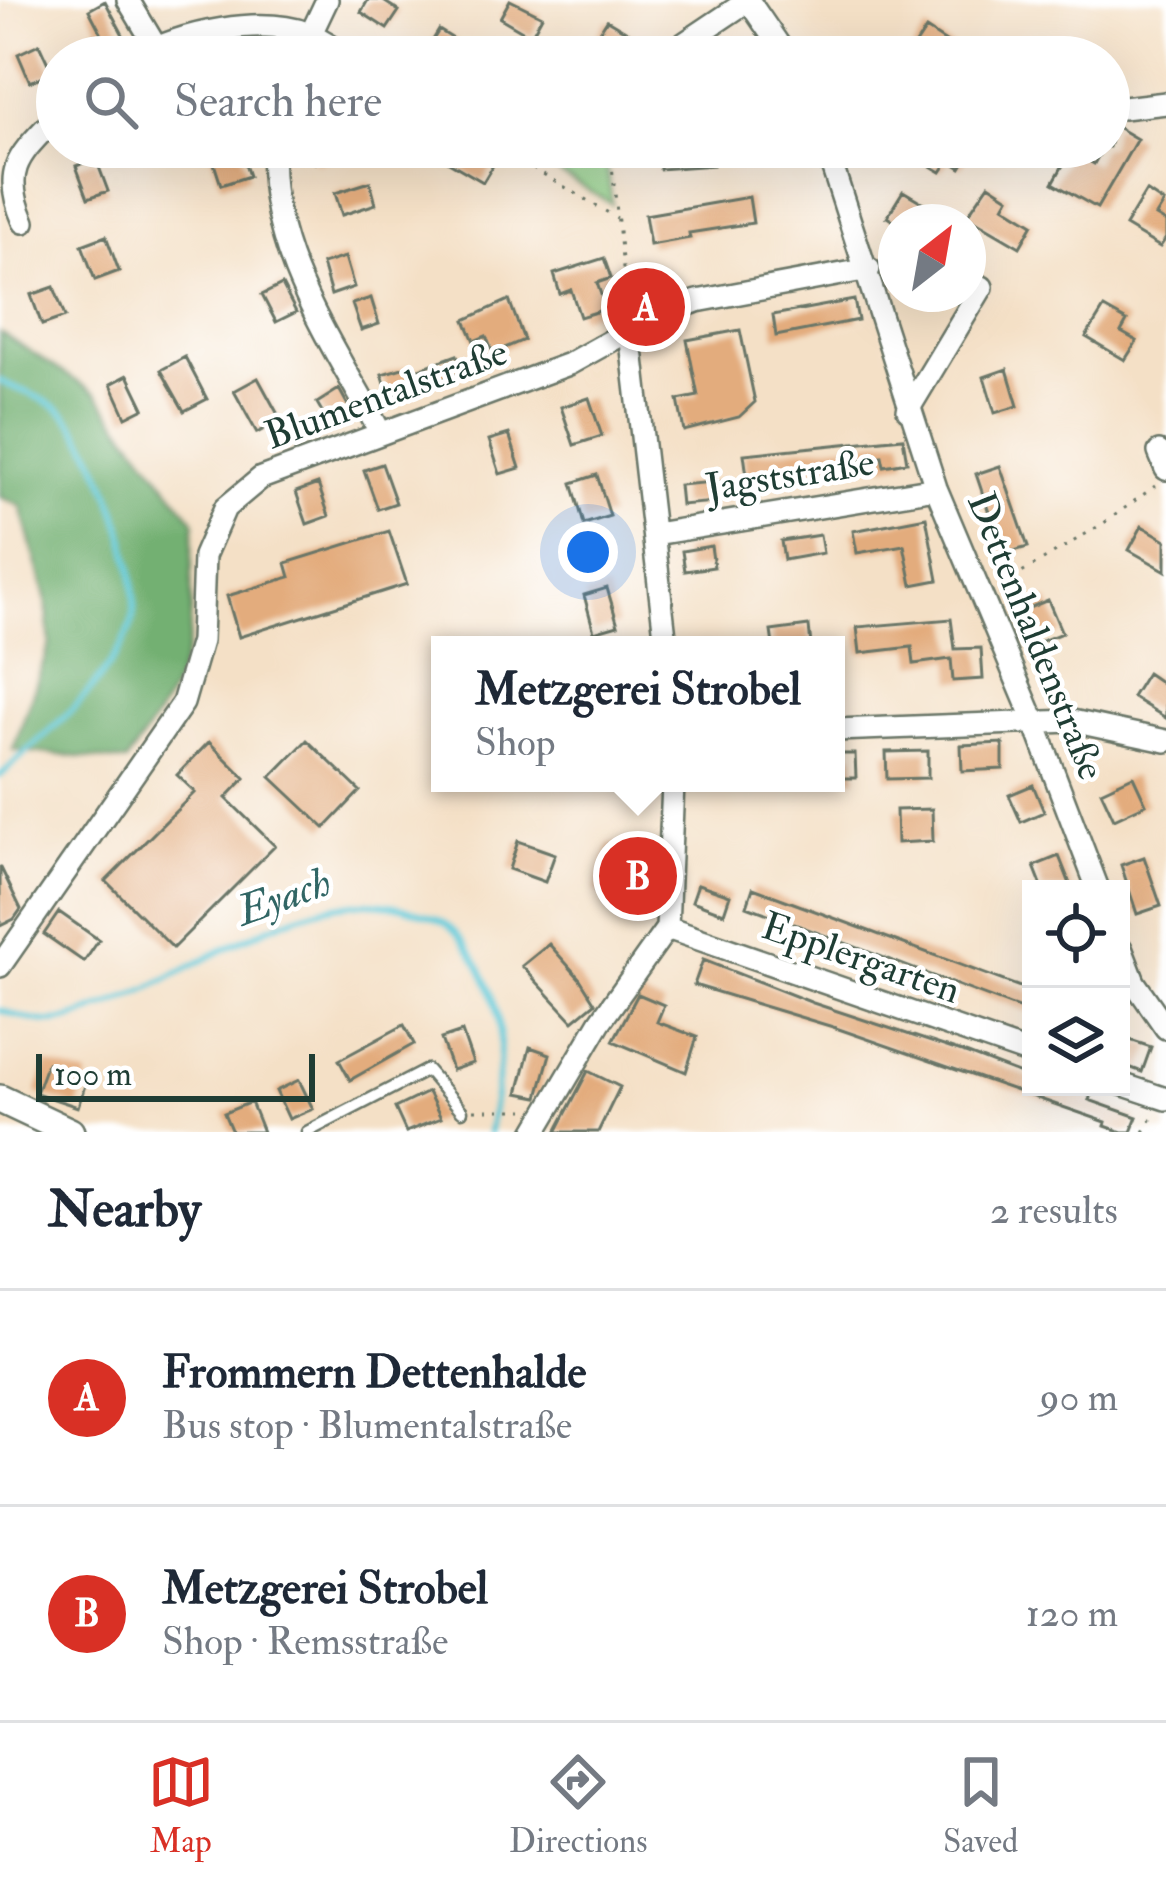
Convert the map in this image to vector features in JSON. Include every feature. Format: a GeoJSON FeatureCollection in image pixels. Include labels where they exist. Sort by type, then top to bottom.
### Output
{"type":"FeatureCollection","features":[{"type":"Feature","properties":{"kind":"main road"},"geometry":{"type":"LineString","coordinates":[[0,1099],[70,1132]]}},
{"type":"Feature","properties":{"kind":"street"},"geometry":{"type":"LineString","coordinates":[[128,0],[142,36]]}},
{"type":"Feature","properties":{"kind":"street"},"geometry":{"type":"LineString","coordinates":[[308,36],[327,0]]}},
{"type":"Feature","properties":{"kind":"street"},"geometry":{"type":"LineString","coordinates":[[695,36],[749,0],[774,36]]}},
{"type":"Feature","properties":{"kind":"street"},"geometry":{"type":"LineString","coordinates":[[209,36],[259,23],[314,36]]}},
{"type":"Feature","properties":{"kind":"street"},"geometry":{"type":"LineString","coordinates":[[1130,107],[1166,103]]}},
{"type":"Feature","properties":{"kind":"street"},"geometry":{"type":"LineString","coordinates":[[24,222],[10,196],[16,159],[36,138]]}},
{"type":"Feature","properties":{"kind":"street"},"geometry":{"type":"LineString","coordinates":[[272,168],[290,260],[380,432]]}},
{"type":"Feature","properties":{"kind":"street","name":"Dettenhaldenstraße"},"geometry":{"type":"LineString","coordinates":[[833,168],[936,488],[1096,880]]}},
{"type":"Feature","properties":{"kind":"street","name":"Blumentalstraße"},"geometry":{"type":"LineString","coordinates":[[0,966],[182,703],[201,641],[204,556],[225,508],[262,478],[569,364],[650,319],[698,301],[868,269]]}},
{"type":"Feature","properties":{"kind":"street"},"geometry":{"type":"LineString","coordinates":[[908,410],[967,312]]}},
{"type":"Feature","properties":{"kind":"street"},"geometry":{"type":"LineString","coordinates":[[630,332],[665,636]]}},
{"type":"Feature","properties":{"kind":"street","name":"Jagststraße"},"geometry":{"type":"LineString","coordinates":[[655,534],[936,488]]}},
{"type":"Feature","properties":{"kind":"street"},"geometry":{"type":"LineString","coordinates":[[845,730],[1072,721],[1166,741]]}},
{"type":"Feature","properties":{"kind":"street"},"geometry":{"type":"LineString","coordinates":[[535,1132],[600,1022],[667,928],[673,792]]}},
{"type":"Feature","properties":{"kind":"street","name":"Epplergarten"},"geometry":{"type":"LineString","coordinates":[[667,928],[1022,1051]]}},
{"type":"Feature","properties":{"kind":"street"},"geometry":{"type":"LineString","coordinates":[[1130,972],[1166,1028]]}},
{"type":"Feature","properties":{"kind":"street"},"geometry":{"type":"LineString","coordinates":[[1130,1087],[1166,1099]]}},
{"type":"Feature","properties":{"kind":"lane"},"geometry":{"type":"LineString","coordinates":[[307,1132],[427,1070],[462,1111]]}},
{"type":"Feature","properties":{"kind":"path"},"geometry":{"type":"LineString","coordinates":[[540,168],[620,220]]}},
{"type":"Feature","properties":{"kind":"path"},"geometry":{"type":"LineString","coordinates":[[613,168],[630,332]]}},
{"type":"Feature","properties":{"kind":"path"},"geometry":{"type":"LineString","coordinates":[[981,597],[1107,521],[1164,466]]}},
{"type":"Feature","properties":{"kind":"path"},"geometry":{"type":"LineString","coordinates":[[482,1110],[516,1109]]}},
{"type":"Feature","properties":{"kind":"green space"},"geometry":{"type":"Polygon","coordinates":[[[551,168],[607,168],[612,204],[551,168]]]}},
{"type":"Feature","properties":{"kind":"green space"},"geometry":{"type":"Polygon","coordinates":[[[0,332],[97,394],[195,522],[185,654],[165,702],[126,762],[13,750],[50,644],[46,597],[21,506],[0,497],[0,332]]]}},
{"type":"Feature","properties":{"kind":"building"},"geometry":{"type":"Polygon","coordinates":[[[368,0],[382,0],[399,11],[387,29],[361,12],[368,0]]]}},
{"type":"Feature","properties":{"kind":"building"},"geometry":{"type":"Polygon","coordinates":[[[510,0],[542,16],[531,36],[500,18],[510,0]]]}},
{"type":"Feature","properties":{"kind":"building"},"geometry":{"type":"Polygon","coordinates":[[[105,1],[124,36],[96,36],[101,33],[89,10],[105,1]]]}},
{"type":"Feature","properties":{"kind":"building"},"geometry":{"type":"Polygon","coordinates":[[[607,20],[634,36],[597,36],[607,20]]]}},
{"type":"Feature","properties":{"kind":"building"},"geometry":{"type":"Polygon","coordinates":[[[36,45],[36,79],[30,82],[18,54],[36,45]]]}},
{"type":"Feature","properties":{"kind":"building"},"geometry":{"type":"Polygon","coordinates":[[[77,168],[99,168],[108,191],[88,198],[77,168]]]}},
{"type":"Feature","properties":{"kind":"building"},"geometry":{"type":"Polygon","coordinates":[[[216,168],[246,168],[249,176],[221,185],[216,168]]]}},
{"type":"Feature","properties":{"kind":"building"},"geometry":{"type":"Polygon","coordinates":[[[459,168],[491,168],[483,182],[459,168]]]}},
{"type":"Feature","properties":{"kind":"building"},"geometry":{"type":"Polygon","coordinates":[[[1061,168],[1120,168],[1097,208],[1053,183],[1061,168]]]}},
{"type":"Feature","properties":{"kind":"building"},"geometry":{"type":"Polygon","coordinates":[[[370,182],[376,204],[342,215],[335,193],[370,182]]]}},
{"type":"Feature","properties":{"kind":"building"},"geometry":{"type":"Polygon","coordinates":[[[989,184],[1009,197],[1004,206],[1033,224],[1020,247],[986,227],[986,204],[975,204],[989,184]]]}},
{"type":"Feature","properties":{"kind":"building"},"geometry":{"type":"Polygon","coordinates":[[[903,191],[925,204],[895,204],[903,191]]]}},
{"type":"Feature","properties":{"kind":"building"},"geometry":{"type":"Polygon","coordinates":[[[1146,191],[1164,203],[1156,216],[1166,222],[1166,238],[1160,247],[1125,226],[1146,191]]]}},
{"type":"Feature","properties":{"kind":"building"},"geometry":{"type":"Polygon","coordinates":[[[749,197],[753,223],[650,245],[645,215],[749,197]]]}},
{"type":"Feature","properties":{"kind":"building"},"geometry":{"type":"Polygon","coordinates":[[[106,236],[119,271],[95,280],[82,245],[106,236]]]}},
{"type":"Feature","properties":{"kind":"building"},"geometry":{"type":"Polygon","coordinates":[[[345,257],[354,287],[331,295],[322,264],[345,257]]]}},
{"type":"Feature","properties":{"kind":"building"},"geometry":{"type":"Polygon","coordinates":[[[604,258],[611,278],[597,283],[606,309],[580,317],[571,290],[560,294],[554,274],[604,258]]]}},
{"type":"Feature","properties":{"kind":"building"},"geometry":{"type":"Polygon","coordinates":[[[282,285],[296,312],[276,322],[262,295],[282,285]]]}},
{"type":"Feature","properties":{"kind":"building"},"geometry":{"type":"Polygon","coordinates":[[[54,287],[65,317],[42,325],[31,295],[54,287]]]}},
{"type":"Feature","properties":{"kind":"building"},"geometry":{"type":"Polygon","coordinates":[[[371,298],[379,324],[361,330],[352,304],[371,298]]]}},
{"type":"Feature","properties":{"kind":"building"},"geometry":{"type":"Polygon","coordinates":[[[509,300],[524,340],[493,353],[486,336],[474,341],[465,320],[509,300]]]}},
{"type":"Feature","properties":{"kind":"building"},"geometry":{"type":"Polygon","coordinates":[[[854,300],[858,320],[776,336],[773,315],[854,300]]]}},
{"type":"Feature","properties":{"kind":"building"},"geometry":{"type":"Polygon","coordinates":[[[1104,308],[1127,321],[1121,332],[1137,341],[1125,360],[1086,337],[1104,308]]]}},
{"type":"Feature","properties":{"kind":"building"},"geometry":{"type":"Polygon","coordinates":[[[740,330],[755,402],[739,417],[684,431],[678,400],[698,396],[687,340],[740,330]]]}},
{"type":"Feature","properties":{"kind":"building"},"geometry":{"type":"Polygon","coordinates":[[[457,355],[464,372],[389,397],[382,374],[409,366],[411,372],[457,355]]]}},
{"type":"Feature","properties":{"kind":"building"},"geometry":{"type":"Polygon","coordinates":[[[185,357],[207,399],[184,411],[161,370],[185,357]]]}},
{"type":"Feature","properties":{"kind":"building"},"geometry":{"type":"Polygon","coordinates":[[[1007,369],[1018,406],[995,413],[984,377],[1007,369]]]}},
{"type":"Feature","properties":{"kind":"building"},"geometry":{"type":"Polygon","coordinates":[[[128,375],[144,408],[126,417],[111,384],[128,375]]]}},
{"type":"Feature","properties":{"kind":"building"},"geometry":{"type":"Polygon","coordinates":[[[258,378],[281,420],[257,433],[234,391],[258,378]]]}},
{"type":"Feature","properties":{"kind":"building"},"geometry":{"type":"Polygon","coordinates":[[[339,389],[350,409],[328,422],[317,403],[339,389]]]}},
{"type":"Feature","properties":{"kind":"building"},"geometry":{"type":"Polygon","coordinates":[[[589,398],[602,436],[574,445],[561,407],[589,398]]]}},
{"type":"Feature","properties":{"kind":"building"},"geometry":{"type":"Polygon","coordinates":[[[509,434],[520,468],[500,474],[489,440],[509,434]]]}},
{"type":"Feature","properties":{"kind":"building"},"geometry":{"type":"Polygon","coordinates":[[[903,438],[907,462],[884,466],[882,456],[747,476],[744,454],[903,438]]]}},
{"type":"Feature","properties":{"kind":"building"},"geometry":{"type":"Polygon","coordinates":[[[382,464],[396,503],[378,509],[364,470],[382,464]]]}},
{"type":"Feature","properties":{"kind":"building"},"geometry":{"type":"Polygon","coordinates":[[[1000,466],[1028,547],[1003,554],[976,474],[1000,466]]]}},
{"type":"Feature","properties":{"kind":"building"},"geometry":{"type":"Polygon","coordinates":[[[597,475],[610,516],[584,524],[572,483],[597,475]]]}},
{"type":"Feature","properties":{"kind":"building"},"geometry":{"type":"Polygon","coordinates":[[[726,481],[728,501],[681,505],[679,485],[726,481]]]}},
{"type":"Feature","properties":{"kind":"building"},"geometry":{"type":"Polygon","coordinates":[[[318,484],[329,516],[307,524],[296,492],[318,484]]]}},
{"type":"Feature","properties":{"kind":"building"},"geometry":{"type":"Polygon","coordinates":[[[926,517],[938,580],[912,585],[904,545],[857,553],[853,531],[926,517]]]}},
{"type":"Feature","properties":{"kind":"building"},"geometry":{"type":"Polygon","coordinates":[[[1142,526],[1166,540],[1166,571],[1129,550],[1142,526]]]}},
{"type":"Feature","properties":{"kind":"building"},"geometry":{"type":"Polygon","coordinates":[[[389,531],[407,584],[239,637],[227,596],[290,577],[286,563],[389,531]]]}},
{"type":"Feature","properties":{"kind":"building"},"geometry":{"type":"Polygon","coordinates":[[[820,535],[823,553],[784,560],[781,541],[820,535]]]}},
{"type":"Feature","properties":{"kind":"building"},"geometry":{"type":"Polygon","coordinates":[[[711,546],[714,567],[685,571],[682,551],[711,546]]]}},
{"type":"Feature","properties":{"kind":"building"},"geometry":{"type":"Polygon","coordinates":[[[607,588],[618,625],[594,632],[584,595],[607,588]]]}},
{"type":"Feature","properties":{"kind":"building"},"geometry":{"type":"Polygon","coordinates":[[[1048,600],[1062,633],[1037,643],[1024,610],[1048,600]]]}},
{"type":"Feature","properties":{"kind":"building"},"geometry":{"type":"Polygon","coordinates":[[[951,619],[955,649],[981,648],[983,679],[953,681],[951,659],[914,664],[912,647],[860,653],[857,627],[951,619]]]}},
{"type":"Feature","properties":{"kind":"building"},"geometry":{"type":"Polygon","coordinates":[[[809,626],[810,636],[772,636],[771,631],[809,626]]]}},
{"type":"Feature","properties":{"kind":"building"},"geometry":{"type":"Polygon","coordinates":[[[1147,673],[1166,686],[1166,718],[1132,697],[1147,673]]]}},
{"type":"Feature","properties":{"kind":"building"},"geometry":{"type":"Polygon","coordinates":[[[307,740],[360,791],[325,828],[271,777],[307,740]]]}},
{"type":"Feature","properties":{"kind":"building"},"geometry":{"type":"Polygon","coordinates":[[[209,742],[245,778],[226,798],[275,846],[173,948],[106,881],[195,792],[177,775],[209,742]]]}},
{"type":"Feature","properties":{"kind":"building"},"geometry":{"type":"Polygon","coordinates":[[[1003,743],[1003,769],[962,771],[961,745],[1003,743]]]}},
{"type":"Feature","properties":{"kind":"building"},"geometry":{"type":"Polygon","coordinates":[[[928,751],[928,778],[887,779],[886,752],[928,751]]]}},
{"type":"Feature","properties":{"kind":"building"},"geometry":{"type":"Polygon","coordinates":[[[845,754],[855,754],[856,778],[845,778],[845,754]]]}},
{"type":"Feature","properties":{"kind":"building"},"geometry":{"type":"Polygon","coordinates":[[[1133,776],[1146,804],[1114,819],[1101,791],[1133,776]]]}},
{"type":"Feature","properties":{"kind":"building"},"geometry":{"type":"Polygon","coordinates":[[[1033,785],[1044,812],[1021,822],[1009,795],[1033,785]]]}},
{"type":"Feature","properties":{"kind":"building"},"geometry":{"type":"Polygon","coordinates":[[[932,809],[933,841],[897,843],[896,810],[932,809]]]}},
{"type":"Feature","properties":{"kind":"building"},"geometry":{"type":"Polygon","coordinates":[[[518,841],[555,854],[545,882],[509,869],[518,841]]]}},
{"type":"Feature","properties":{"kind":"building"},"geometry":{"type":"Polygon","coordinates":[[[609,844],[652,845],[650,909],[595,891],[609,844]]]}},
{"type":"Feature","properties":{"kind":"building"},"geometry":{"type":"Polygon","coordinates":[[[1059,856],[1068,880],[1039,880],[1034,866],[1059,856]]]}},
{"type":"Feature","properties":{"kind":"building"},"geometry":{"type":"Polygon","coordinates":[[[1144,857],[1161,906],[1137,914],[1130,880],[1121,865],[1144,857]]]}},
{"type":"Feature","properties":{"kind":"building"},"geometry":{"type":"Polygon","coordinates":[[[0,866],[21,909],[0,926],[0,866]]]}},
{"type":"Feature","properties":{"kind":"building"},"geometry":{"type":"Polygon","coordinates":[[[698,884],[730,895],[724,913],[692,901],[698,884]]]}},
{"type":"Feature","properties":{"kind":"building"},"geometry":{"type":"Polygon","coordinates":[[[753,888],[1022,988],[1022,1010],[747,906],[753,888]]]}},
{"type":"Feature","properties":{"kind":"building"},"geometry":{"type":"Polygon","coordinates":[[[59,912],[99,940],[84,962],[44,934],[59,912]]]}},
{"type":"Feature","properties":{"kind":"building"},"geometry":{"type":"Polygon","coordinates":[[[549,944],[595,1003],[573,1021],[522,966],[549,944]]]}},
{"type":"Feature","properties":{"kind":"building"},"geometry":{"type":"Polygon","coordinates":[[[703,960],[1022,1075],[1022,1093],[833,1027],[694,985],[703,960]]]}},
{"type":"Feature","properties":{"kind":"building"},"geometry":{"type":"Polygon","coordinates":[[[638,994],[664,1005],[657,1022],[697,1037],[686,1072],[613,1041],[638,994]]]}},
{"type":"Feature","properties":{"kind":"building"},"geometry":{"type":"Polygon","coordinates":[[[404,1025],[414,1044],[350,1080],[339,1060],[404,1025]]]}},
{"type":"Feature","properties":{"kind":"building"},"geometry":{"type":"Polygon","coordinates":[[[462,1032],[473,1063],[452,1070],[441,1039],[462,1032]]]}},
{"type":"Feature","properties":{"kind":"building"},"geometry":{"type":"Polygon","coordinates":[[[1130,1040],[1151,1047],[1142,1072],[1130,1067],[1130,1040]]]}},
{"type":"Feature","properties":{"kind":"building"},"geometry":{"type":"Polygon","coordinates":[[[530,1047],[550,1054],[538,1097],[518,1093],[530,1047]]]}},
{"type":"Feature","properties":{"kind":"building"},"geometry":{"type":"Polygon","coordinates":[[[47,1063],[88,1076],[78,1107],[36,1093],[47,1063]]]}},
{"type":"Feature","properties":{"kind":"building"},"geometry":{"type":"Polygon","coordinates":[[[588,1071],[620,1087],[598,1132],[556,1132],[588,1071]]]}},
{"type":"Feature","properties":{"kind":"building"},"geometry":{"type":"Polygon","coordinates":[[[299,1080],[313,1109],[289,1119],[276,1091],[299,1080]]]}},
{"type":"Feature","properties":{"kind":"building"},"geometry":{"type":"Polygon","coordinates":[[[428,1092],[441,1118],[406,1132],[395,1108],[428,1092]]]}},
{"type":"Feature","properties":{"kind":"building"},"geometry":{"type":"Polygon","coordinates":[[[1031,1096],[1091,1096],[1089,1100],[1137,1117],[1131,1132],[1105,1126],[1106,1122],[1031,1096]]]}},
{"type":"Feature","properties":{"kind":"building"},"geometry":{"type":"Polygon","coordinates":[[[251,1102],[263,1132],[232,1132],[224,1113],[251,1102]]]}},
{"type":"Feature","properties":{"kind":"waterway","name":"Eyach"},"geometry":{"type":"LineString","coordinates":[[0,381],[59,409],[90,450],[127,548],[134,609],[129,631],[104,673],[72,710],[0,776]]}},
{"type":"Feature","properties":{"kind":"waterway","name":"Eyach"},"geometry":{"type":"LineString","coordinates":[[0,1010],[40,1021],[64,1021],[134,995],[292,918],[332,906],[372,903],[411,910],[438,919],[456,932],[492,995],[500,1037],[489,1132]]}},
{"type":"Feature","properties":{"kind":"place","name":"Frommern Dettenhalde"},"geometry":{"type":"Point","coordinates":[646,307]}},
{"type":"Feature","properties":{"kind":"place","name":"Metzgerei Strobel"},"geometry":{"type":"Point","coordinates":[638,876]}}]}
